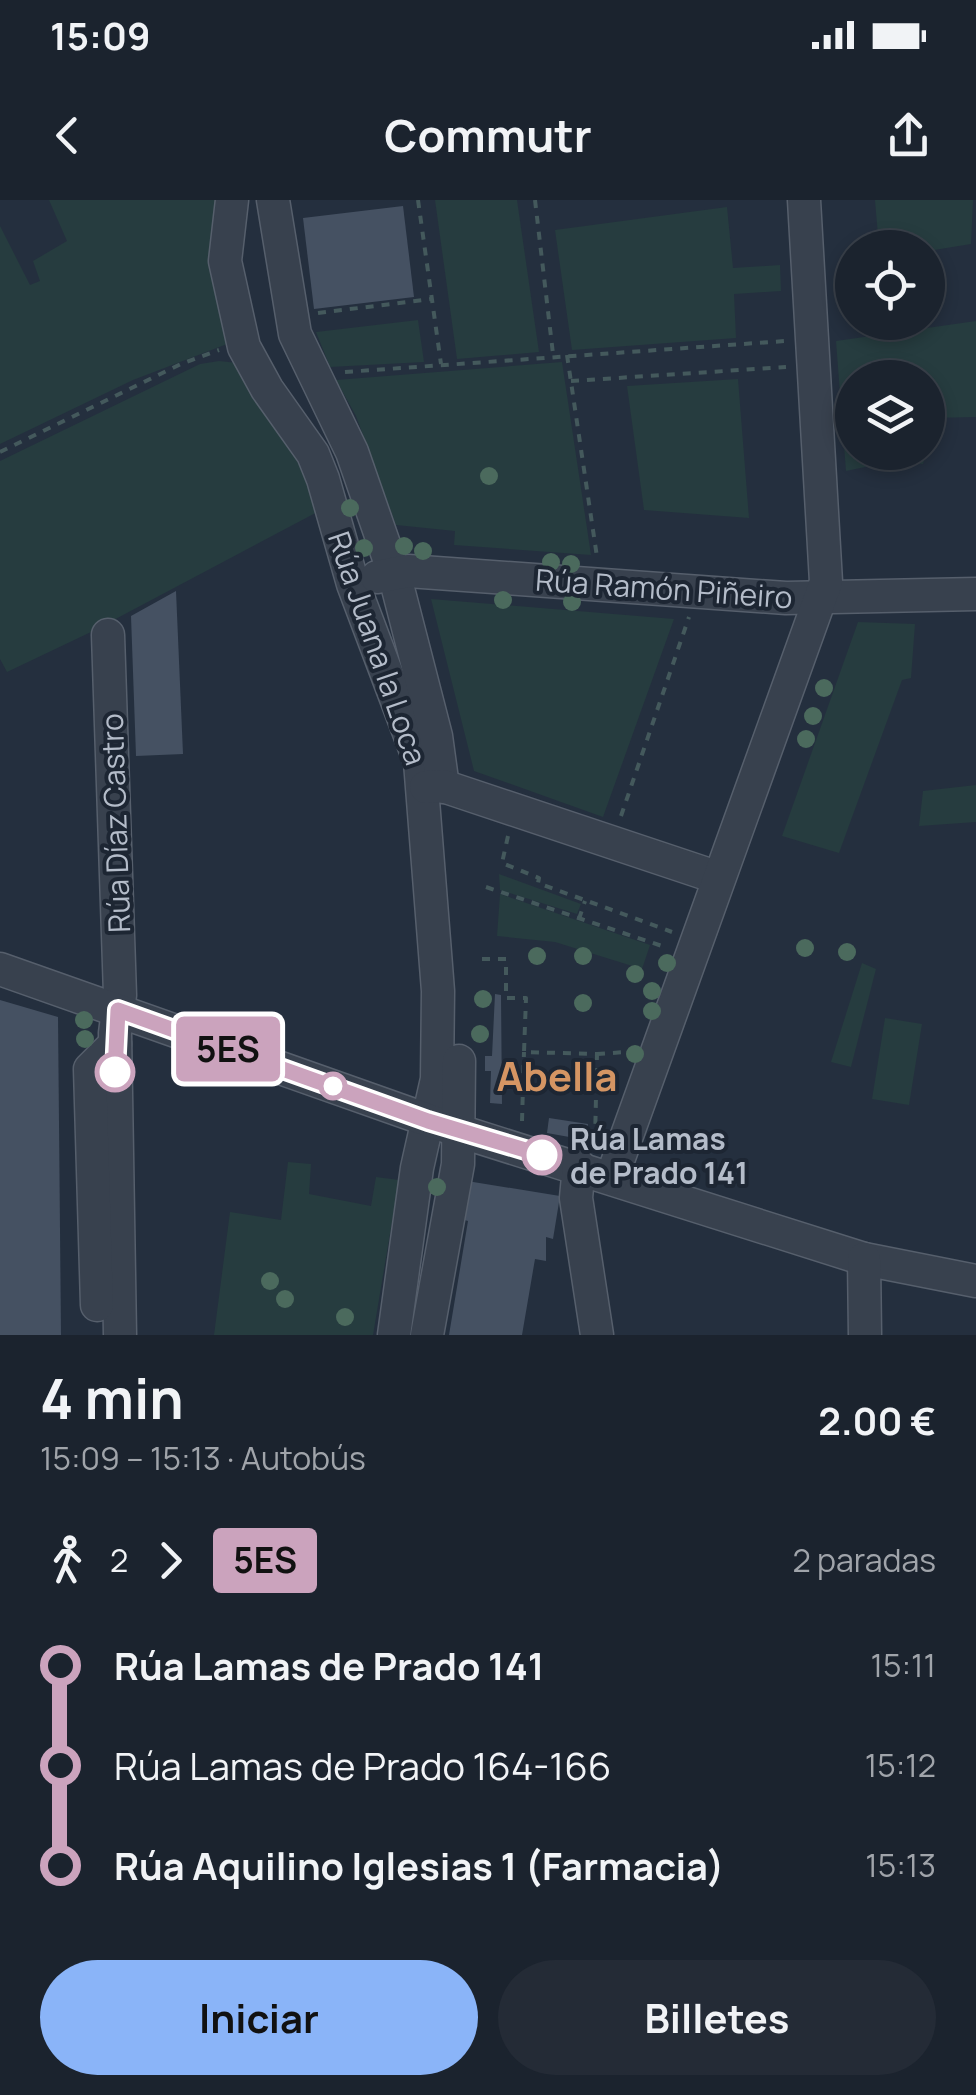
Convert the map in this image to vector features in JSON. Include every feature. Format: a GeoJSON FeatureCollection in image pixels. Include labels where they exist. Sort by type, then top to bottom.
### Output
{"type":"FeatureCollection","features":[{"type":"Feature","properties":{"kind":"street","name":"Rúa Juana la Loca"},"geometry":{"type":"LineString","coordinates":[[232,200],[225,261],[244,346],[266,389],[313,454],[353,584],[433,787]]}},
{"type":"Feature","properties":{"kind":"street","name":"Rúa Juana la Loca"},"geometry":{"type":"LineString","coordinates":[[273,200],[295,334],[352,452],[394,573],[436,736],[433,787],[458,978],[442,1125]]}},
{"type":"Feature","properties":{"kind":"street"},"geometry":{"type":"LineString","coordinates":[[612,1178],[692,938],[822,597],[825,564],[804,200]]}},
{"type":"Feature","properties":{"kind":"street","name":"Rúa Ramón Piñeiro"},"geometry":{"type":"LineString","coordinates":[[353,584],[394,573],[822,597],[976,594]]}},
{"type":"Feature","properties":{"kind":"street","name":"Rúa Díaz Castro"},"geometry":{"type":"LineString","coordinates":[[108,635],[118,1010],[115,1044],[120,1335]]}},
{"type":"Feature","properties":{"kind":"street"},"geometry":{"type":"LineString","coordinates":[[433,787],[707,874]]}},
{"type":"Feature","properties":{"kind":"street"},"geometry":{"type":"LineString","coordinates":[[0,969],[442,1125],[587,1156],[612,1178],[864,1259],[976,1281]]}},
{"type":"Feature","properties":{"kind":"street"},"geometry":{"type":"LineString","coordinates":[[98,1335],[90,1070],[115,1044]]}},
{"type":"Feature","properties":{"kind":"street"},"geometry":{"type":"LineString","coordinates":[[394,1335],[417,1168],[442,1125]]}},
{"type":"Feature","properties":{"kind":"street"},"geometry":{"type":"LineString","coordinates":[[426,1335],[456,1176],[442,1125]]}},
{"type":"Feature","properties":{"kind":"street"},"geometry":{"type":"LineString","coordinates":[[587,1156],[576,1198],[598,1335]]}},
{"type":"Feature","properties":{"kind":"street"},"geometry":{"type":"LineString","coordinates":[[864,1259],[865,1335]]}},
{"type":"Feature","properties":{"kind":"path"},"geometry":{"type":"LineString","coordinates":[[418,200],[441,364]]}},
{"type":"Feature","properties":{"kind":"path"},"geometry":{"type":"LineString","coordinates":[[535,200],[553,355]]}},
{"type":"Feature","properties":{"kind":"path"},"geometry":{"type":"LineString","coordinates":[[312,314],[432,299]]}},
{"type":"Feature","properties":{"kind":"path"},"geometry":{"type":"LineString","coordinates":[[344,372],[789,341]]}},
{"type":"Feature","properties":{"kind":"path"},"geometry":{"type":"LineString","coordinates":[[0,452],[181,364],[244,346]]}},
{"type":"Feature","properties":{"kind":"path"},"geometry":{"type":"LineString","coordinates":[[568,355],[598,562]]}},
{"type":"Feature","properties":{"kind":"path"},"geometry":{"type":"LineString","coordinates":[[571,381],[791,367]]}},
{"type":"Feature","properties":{"kind":"path"},"geometry":{"type":"LineString","coordinates":[[612,842],[690,613]]}},
{"type":"Feature","properties":{"kind":"path"},"geometry":{"type":"LineString","coordinates":[[514,810],[502,863],[540,878],[538,884],[692,938]]}},
{"type":"Feature","properties":{"kind":"path"},"geometry":{"type":"LineString","coordinates":[[486,888],[662,946]]}},
{"type":"Feature","properties":{"kind":"path"},"geometry":{"type":"LineString","coordinates":[[578,919],[585,901]]}},
{"type":"Feature","properties":{"kind":"path"},"geometry":{"type":"LineString","coordinates":[[482,959],[506,959],[506,998],[526,998],[522,1126]]}},
{"type":"Feature","properties":{"kind":"path"},"geometry":{"type":"LineString","coordinates":[[524,1052],[626,1052]]}},
{"type":"Feature","properties":{"kind":"path"},"geometry":{"type":"LineString","coordinates":[[587,1156],[597,1054]]}},
{"type":"Feature","properties":{"kind":"green space"},"geometry":{"type":"Polygon","coordinates":[[[49,200],[219,200],[227,344],[133,380],[0,444],[0,226],[30,285],[40,281],[33,261],[67,241],[49,200]]]}},
{"type":"Feature","properties":{"kind":"green space"},"geometry":{"type":"Polygon","coordinates":[[[435,200],[517,200],[539,352],[457,359],[435,200]]]}},
{"type":"Feature","properties":{"kind":"green space"},"geometry":{"type":"Polygon","coordinates":[[[875,200],[973,200],[971,244],[945,248],[945,230],[878,230],[875,200]]]}},
{"type":"Feature","properties":{"kind":"green space"},"geometry":{"type":"Polygon","coordinates":[[[727,207],[733,268],[780,265],[781,291],[734,294],[736,338],[572,350],[555,230],[727,207]]]}},
{"type":"Feature","properties":{"kind":"green space"},"geometry":{"type":"Polygon","coordinates":[[[418,320],[424,362],[330,367],[316,332],[418,320]]]}},
{"type":"Feature","properties":{"kind":"green space"},"geometry":{"type":"Polygon","coordinates":[[[976,321],[976,417],[945,418],[945,360],[837,360],[836,341],[945,340],[945,325],[976,321]]]}},
{"type":"Feature","properties":{"kind":"green space"},"geometry":{"type":"Polygon","coordinates":[[[562,362],[591,555],[454,545],[455,531],[396,525],[356,416],[336,380],[562,362]]]}},
{"type":"Feature","properties":{"kind":"green space"},"geometry":{"type":"Polygon","coordinates":[[[238,363],[308,464],[323,509],[7,672],[0,659],[0,461],[200,364],[238,363]]]}},
{"type":"Feature","properties":{"kind":"green space"},"geometry":{"type":"Polygon","coordinates":[[[738,379],[749,518],[644,510],[627,386],[738,379]]]}},
{"type":"Feature","properties":{"kind":"green space"},"geometry":{"type":"Polygon","coordinates":[[[431,599],[674,619],[603,817],[474,771],[431,599]]]}},
{"type":"Feature","properties":{"kind":"green space"},"geometry":{"type":"Polygon","coordinates":[[[858,622],[915,624],[911,678],[902,680],[839,853],[782,836],[858,622]]]}},
{"type":"Feature","properties":{"kind":"green space"},"geometry":{"type":"Polygon","coordinates":[[[976,785],[976,822],[919,826],[923,791],[976,785]]]}},
{"type":"Feature","properties":{"kind":"green space"},"geometry":{"type":"Polygon","coordinates":[[[499,874],[581,904],[577,914],[500,890],[499,874]]]}},
{"type":"Feature","properties":{"kind":"green space"},"geometry":{"type":"Polygon","coordinates":[[[500,894],[650,945],[642,969],[555,942],[497,936],[500,894]]]}},
{"type":"Feature","properties":{"kind":"green space"},"geometry":{"type":"Polygon","coordinates":[[[862,963],[876,969],[851,1067],[831,1062],[862,963]]]}},
{"type":"Feature","properties":{"kind":"green space"},"geometry":{"type":"Polygon","coordinates":[[[885,1018],[922,1024],[909,1105],[872,1099],[885,1018]]]}},
{"type":"Feature","properties":{"kind":"green space"},"geometry":{"type":"Polygon","coordinates":[[[288,1162],[311,1164],[309,1194],[371,1206],[376,1177],[399,1180],[373,1335],[214,1335],[230,1212],[281,1220],[288,1162]]]}},
{"type":"Feature","properties":{"kind":"building"},"geometry":{"type":"Polygon","coordinates":[[[403,206],[414,297],[314,309],[303,218],[403,206]]]}},
{"type":"Feature","properties":{"kind":"building"},"geometry":{"type":"Polygon","coordinates":[[[176,591],[183,754],[136,756],[131,616],[176,591]]]}},
{"type":"Feature","properties":{"kind":"building"},"geometry":{"type":"Polygon","coordinates":[[[495,994],[501,995],[502,1104],[490,1103],[491,1071],[485,1071],[485,1056],[492,1056],[495,994]]]}},
{"type":"Feature","properties":{"kind":"building"},"geometry":{"type":"Polygon","coordinates":[[[0,1000],[58,1017],[61,1335],[0,1335],[0,1000]]]}},
{"type":"Feature","properties":{"kind":"building"},"geometry":{"type":"Polygon","coordinates":[[[549,1118],[588,1124],[586,1140],[547,1133],[549,1118]]]}},
{"type":"Feature","properties":{"kind":"building"},"geometry":{"type":"Polygon","coordinates":[[[467,1181],[560,1196],[553,1239],[546,1237],[546,1261],[535,1259],[522,1335],[449,1335],[468,1221],[461,1219],[467,1181]]]}},
{"type":"Feature","properties":{"kind":"bus line","name":"5ES"},"geometry":{"type":"LineString","coordinates":[[115,1072],[118,1010],[428,1121],[542,1155]]}},
{"type":"Feature","properties":{"kind":"place","name":"Rúa Lamas de Prado 141"},"geometry":{"type":"Point","coordinates":[542,1155]}},
{"type":"Feature","properties":{"kind":"district","name":"Abella"},"geometry":{"type":"Point","coordinates":[557,1075]}}]}
